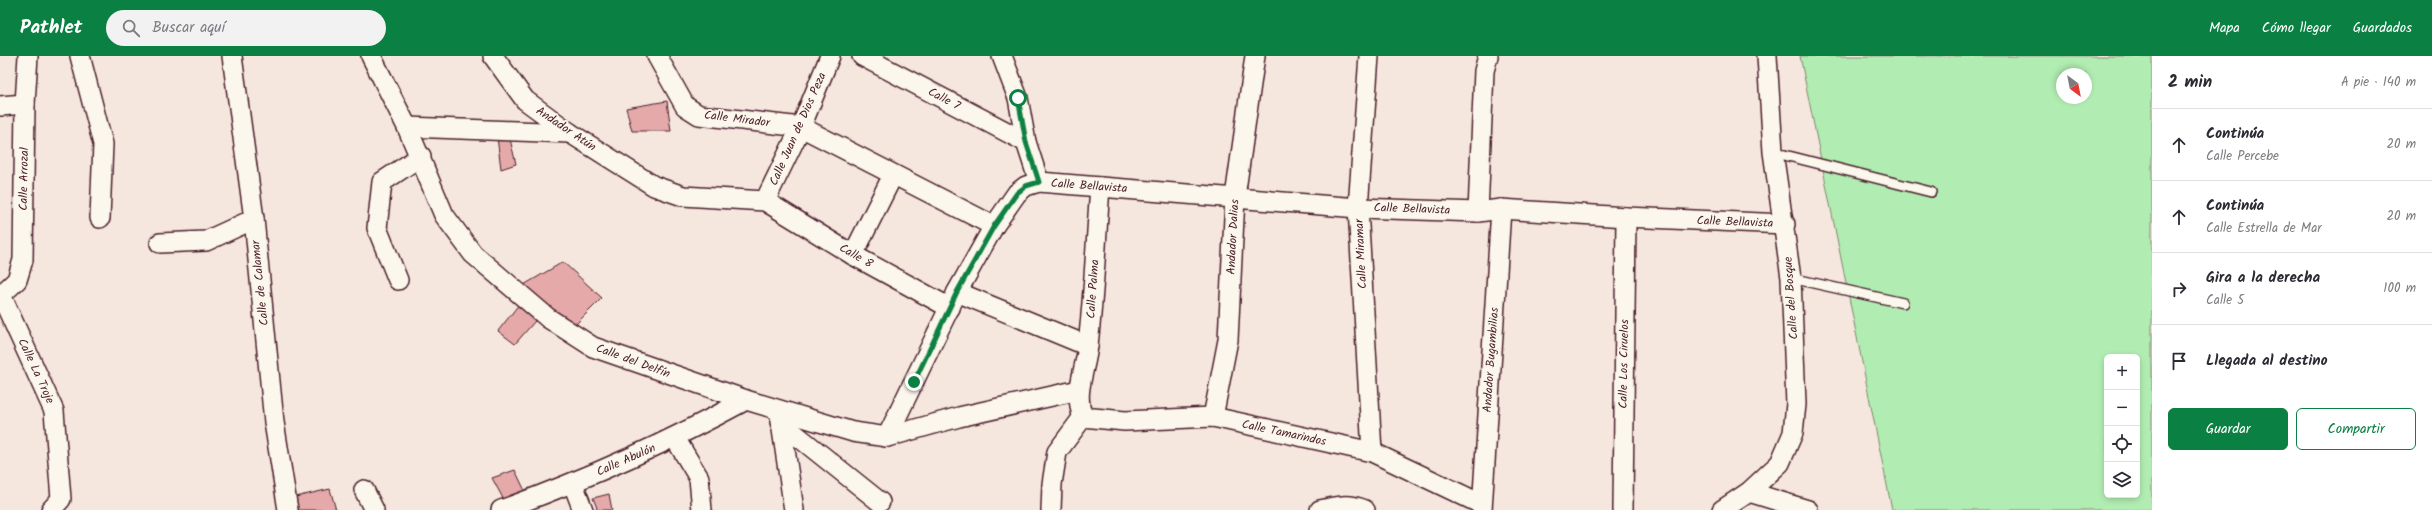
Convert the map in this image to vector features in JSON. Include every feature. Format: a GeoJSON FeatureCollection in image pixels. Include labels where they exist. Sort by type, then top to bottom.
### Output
{"type":"FeatureCollection","features":[{"type":"Feature","properties":{"kind":"street","name":"Calle Arrozal"},"geometry":{"type":"LineString","coordinates":[[0,295],[17,280],[23,260],[25,104],[28,56]]}},
{"type":"Feature","properties":{"kind":"street"},"geometry":{"type":"LineString","coordinates":[[80,56],[103,144],[100,218]]}},
{"type":"Feature","properties":{"kind":"street","name":"Calle de Calamar"},"geometry":{"type":"LineString","coordinates":[[232,56],[254,219],[274,422],[288,510]]}},
{"type":"Feature","properties":{"kind":"street","name":"Calle del Delfín"},"geometry":{"type":"LineString","coordinates":[[371,56],[421,156],[444,215],[473,254],[548,318],[593,347],[746,400],[780,416],[853,432],[887,437]]}},
{"type":"Feature","properties":{"kind":"street","name":"Andador Atún"},"geometry":{"type":"LineString","coordinates":[[493,56],[525,100],[570,133],[654,186],[683,196],[765,201]]}},
{"type":"Feature","properties":{"kind":"street","name":"Calle Mirador"},"geometry":{"type":"LineString","coordinates":[[657,56],[685,106],[699,115],[801,127]]}},
{"type":"Feature","properties":{"kind":"street","name":"Calle Juan de Dios Peza"},"geometry":{"type":"LineString","coordinates":[[765,201],[801,127],[830,56]]}},
{"type":"Feature","properties":{"kind":"street","name":"Calle 7"},"geometry":{"type":"LineString","coordinates":[[862,56],[1026,142]]}},
{"type":"Feature","properties":{"kind":"street"},"geometry":{"type":"LineString","coordinates":[[887,437],[953,300],[994,226],[1017,193],[1026,186],[1039,182],[1026,142],[1018,98],[1002,56]]}},
{"type":"Feature","properties":{"kind":"street","name":"Andador Dalias"},"geometry":{"type":"LineString","coordinates":[[1212,417],[1228,340],[1235,197],[1255,56]]}},
{"type":"Feature","properties":{"kind":"street","name":"Calle Miramar"},"geometry":{"type":"LineString","coordinates":[[1369,56],[1358,208],[1372,452]]}},
{"type":"Feature","properties":{"kind":"street"},"geometry":{"type":"LineString","coordinates":[[1478,212],[1484,71],[1488,56]]}},
{"type":"Feature","properties":{"kind":"street","name":"Calle del Bosque"},"geometry":{"type":"LineString","coordinates":[[1722,510],[1749,492],[1780,463],[1793,433],[1796,404],[1791,278],[1785,224],[1773,152],[1767,56]]}},
{"type":"Feature","properties":{"kind":"street"},"geometry":{"type":"LineString","coordinates":[[0,106],[25,104]]}},
{"type":"Feature","properties":{"kind":"street"},"geometry":{"type":"LineString","coordinates":[[407,127],[570,133]]}},
{"type":"Feature","properties":{"kind":"street"},"geometry":{"type":"LineString","coordinates":[[801,127],[994,226]]}},
{"type":"Feature","properties":{"kind":"street"},"geometry":{"type":"LineString","coordinates":[[398,280],[377,228],[382,182],[421,156]]}},
{"type":"Feature","properties":{"kind":"street"},"geometry":{"type":"LineString","coordinates":[[853,254],[893,175]]}},
{"type":"Feature","properties":{"kind":"street","name":"Calle Bellavista"},"geometry":{"type":"LineString","coordinates":[[1039,182],[1358,208],[1478,212],[1501,209],[1626,217],[1785,224]]}},
{"type":"Feature","properties":{"kind":"street","name":"Calle Palma"},"geometry":{"type":"LineString","coordinates":[[1081,413],[1079,390],[1088,346],[1100,187]]}},
{"type":"Feature","properties":{"kind":"street","name":"Calle 8"},"geometry":{"type":"LineString","coordinates":[[765,201],[853,254],[953,300],[1088,346]]}},
{"type":"Feature","properties":{"kind":"street","name":"Andador Bugambilias"},"geometry":{"type":"LineString","coordinates":[[1481,507],[1501,209]]}},
{"type":"Feature","properties":{"kind":"street","name":"Calle Los Ciruelos"},"geometry":{"type":"LineString","coordinates":[[1623,510],[1626,217]]}},
{"type":"Feature","properties":{"kind":"street"},"geometry":{"type":"LineString","coordinates":[[160,243],[206,241],[254,219]]}},
{"type":"Feature","properties":{"kind":"street","name":"Calle La Troje"},"geometry":{"type":"LineString","coordinates":[[0,295],[54,411],[56,504]]}},
{"type":"Feature","properties":{"kind":"street"},"geometry":{"type":"LineString","coordinates":[[887,437],[959,417],[1079,390]]}},
{"type":"Feature","properties":{"kind":"street","name":"Calle Abulón"},"geometry":{"type":"LineString","coordinates":[[501,510],[574,484],[675,438],[746,400]]}},
{"type":"Feature","properties":{"kind":"street"},"geometry":{"type":"LineString","coordinates":[[1051,510],[1052,484],[1057,452],[1081,413]]}},
{"type":"Feature","properties":{"kind":"street","name":"Calle Tamarindos"},"geometry":{"type":"LineString","coordinates":[[1081,413],[1125,421],[1212,417],[1372,452],[1481,507]]}},
{"type":"Feature","properties":{"kind":"street"},"geometry":{"type":"LineString","coordinates":[[780,416],[880,502]]}},
{"type":"Feature","properties":{"kind":"street"},"geometry":{"type":"LineString","coordinates":[[780,416],[794,510]]}},
{"type":"Feature","properties":{"kind":"street"},"geometry":{"type":"LineString","coordinates":[[675,438],[699,478],[702,510]]}},
{"type":"Feature","properties":{"kind":"street"},"geometry":{"type":"LineString","coordinates":[[574,484],[583,510]]}},
{"type":"Feature","properties":{"kind":"street"},"geometry":{"type":"LineString","coordinates":[[364,490],[374,510]]}},
{"type":"Feature","properties":{"kind":"street"},"geometry":{"type":"LineString","coordinates":[[1749,492],[1808,510]]}},
{"type":"Feature","properties":{"kind":"street"},"geometry":{"type":"LineString","coordinates":[[1331,508],[1352,505],[1365,510]]}},
{"type":"Feature","properties":{"kind":"lane"},"geometry":{"type":"LineString","coordinates":[[1773,152],[1931,192]]}},
{"type":"Feature","properties":{"kind":"lane"},"geometry":{"type":"LineString","coordinates":[[1791,278],[1903,303]]}},
{"type":"Feature","properties":{"kind":"green space"},"geometry":{"type":"Polygon","coordinates":[[[1800,56],[2152,56],[2152,510],[1892,510],[1800,56]]]}},
{"type":"Feature","properties":{"kind":"building"},"geometry":{"type":"Polygon","coordinates":[[[667,101],[671,131],[632,131],[626,108],[667,101]]]}},
{"type":"Feature","properties":{"kind":"building"},"geometry":{"type":"Polygon","coordinates":[[[497,137],[510,139],[516,164],[501,169],[497,137]]]}},
{"type":"Feature","properties":{"kind":"building"},"geometry":{"type":"Polygon","coordinates":[[[563,262],[602,298],[572,328],[522,286],[563,262]]]}},
{"type":"Feature","properties":{"kind":"building"},"geometry":{"type":"Polygon","coordinates":[[[520,303],[535,321],[515,344],[498,331],[520,303]]]}},
{"type":"Feature","properties":{"kind":"building"},"geometry":{"type":"Polygon","coordinates":[[[515,470],[526,493],[505,502],[492,478],[515,470]]]}},
{"type":"Feature","properties":{"kind":"building"},"geometry":{"type":"Polygon","coordinates":[[[330,489],[336,510],[293,510],[291,498],[330,489]]]}},
{"type":"Feature","properties":{"kind":"building"},"geometry":{"type":"Polygon","coordinates":[[[609,494],[612,510],[591,510],[597,508],[593,498],[609,494]]]}},
{"type":"Feature","properties":{"kind":"route"},"geometry":{"type":"LineString","coordinates":[[914,382],[957,292],[994,226],[1017,193],[1026,186],[1039,182],[1026,142],[1018,98]]}}]}
